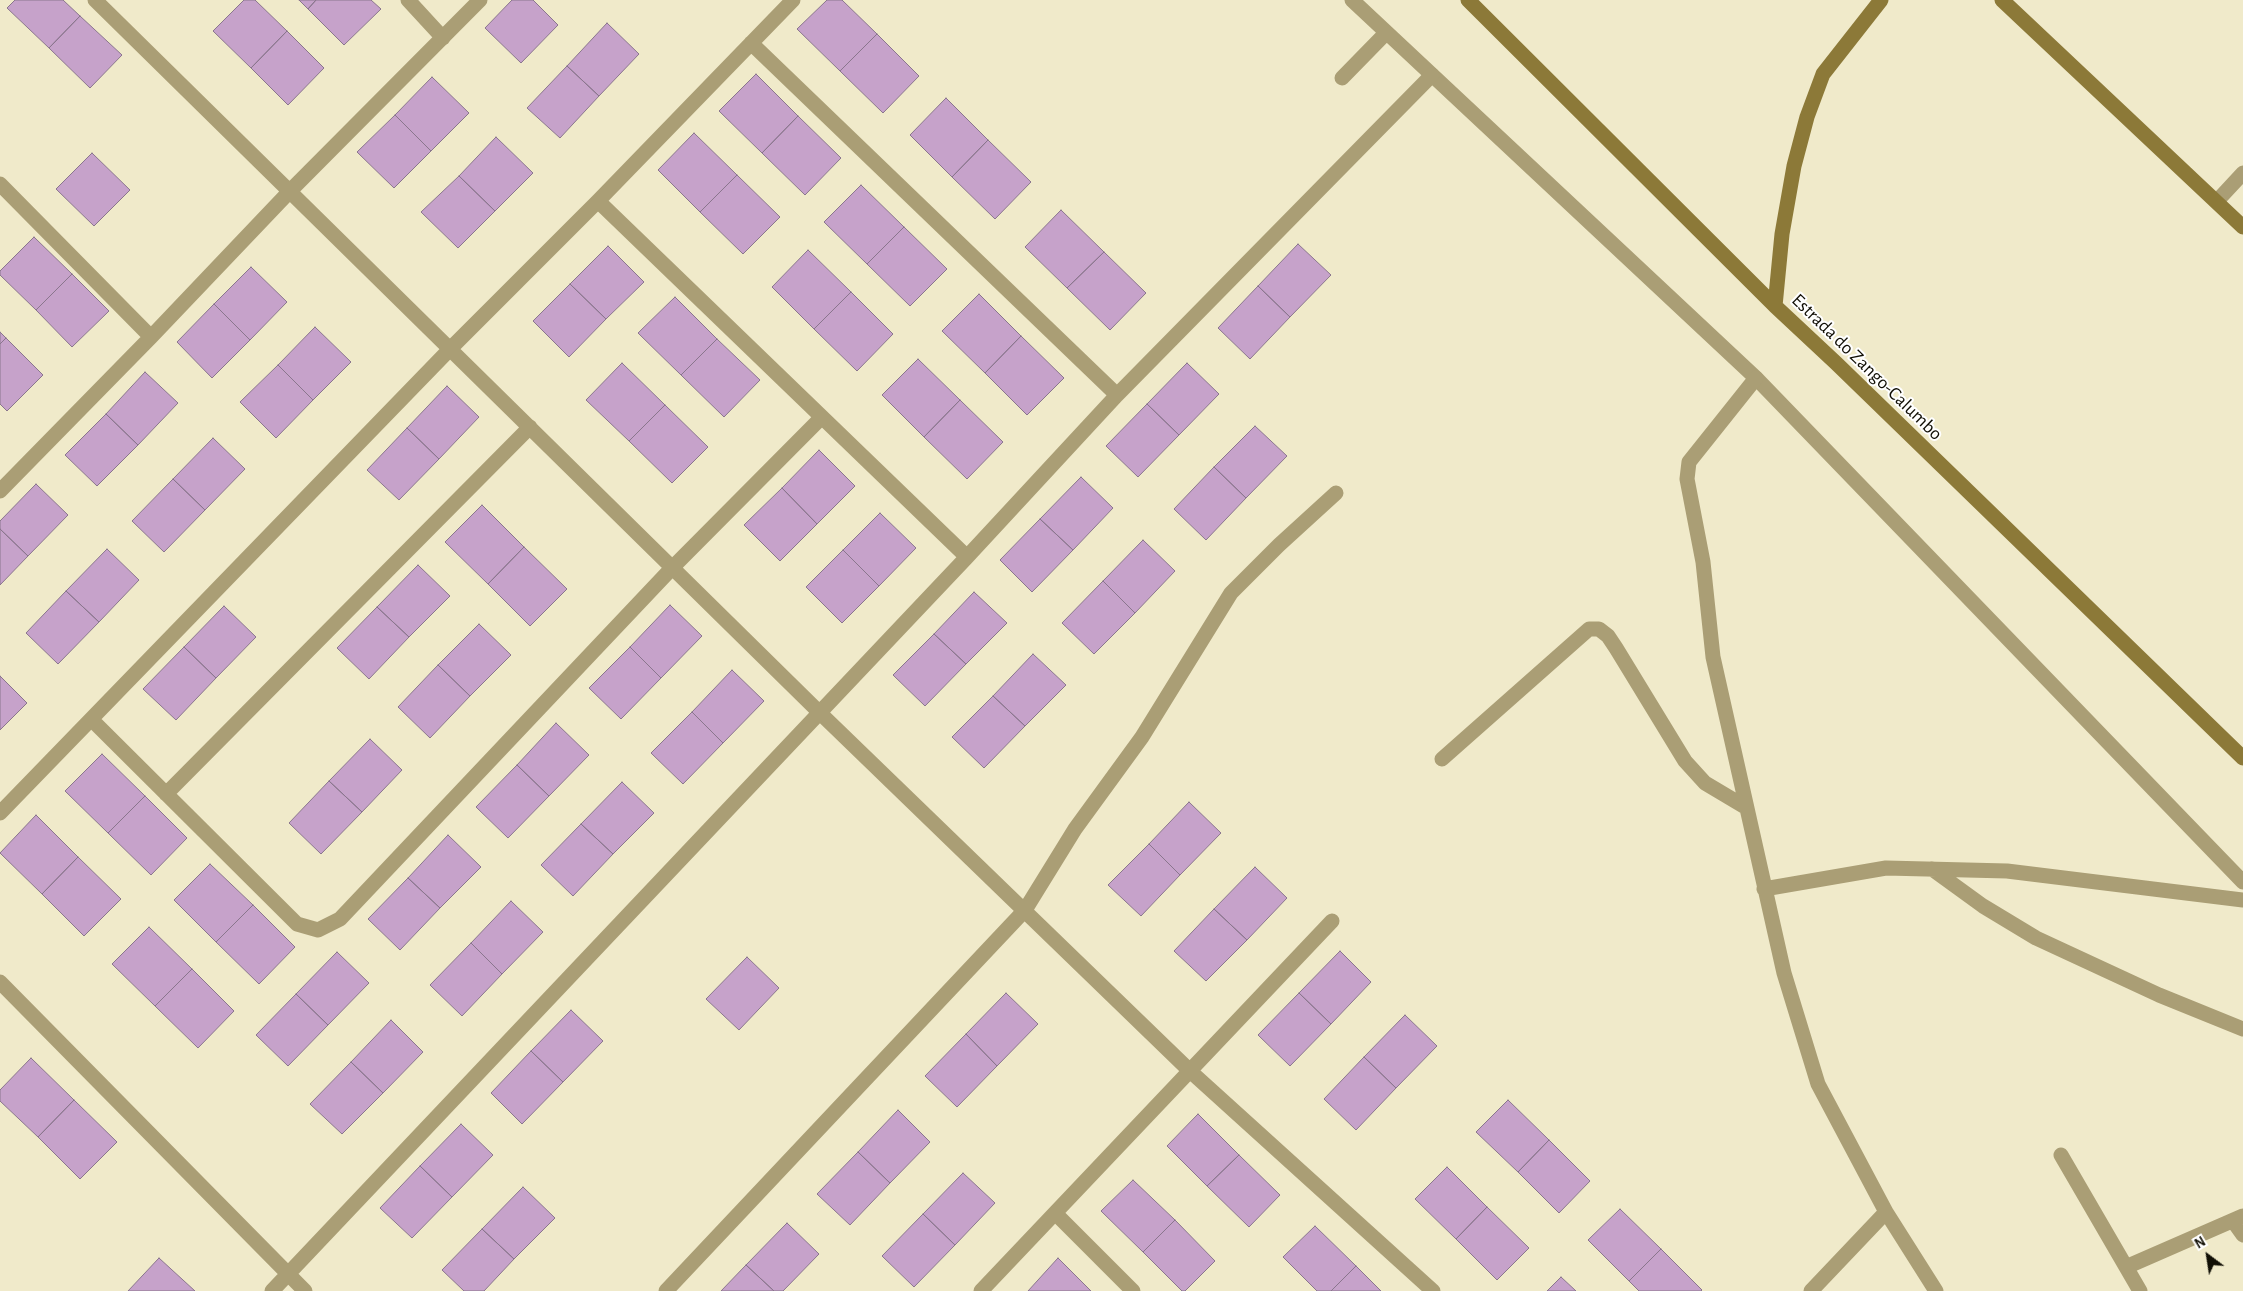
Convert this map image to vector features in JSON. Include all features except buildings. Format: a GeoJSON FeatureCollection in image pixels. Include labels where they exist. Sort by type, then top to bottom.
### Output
{"type":"FeatureCollection","features":[{"type":"Feature","properties":{"kind":"main road","name":"Estrada do Zango-Calumbo"},"geometry":{"type":"LineString","coordinates":[[1468,0],[1775,306],[2243,758]]}},
{"type":"Feature","properties":{"kind":"main road"},"geometry":{"type":"LineString","coordinates":[[1775,306],[1782,234],[1794,166],[1807,117],[1823,74],[1881,0]]}},
{"type":"Feature","properties":{"kind":"main road"},"geometry":{"type":"LineString","coordinates":[[2002,0],[2243,227]]}},
{"type":"Feature","properties":{"kind":"street"},"geometry":{"type":"LineString","coordinates":[[95,0],[451,348],[820,713],[1190,1071],[1433,1291]]}},
{"type":"Feature","properties":{"kind":"street"},"geometry":{"type":"LineString","coordinates":[[408,0],[443,38]]}},
{"type":"Feature","properties":{"kind":"street"},"geometry":{"type":"LineString","coordinates":[[0,491],[151,337],[290,191],[480,0]]}},
{"type":"Feature","properties":{"kind":"street"},"geometry":{"type":"LineString","coordinates":[[0,813],[451,348],[598,201],[793,0]]}},
{"type":"Feature","properties":{"kind":"street"},"geometry":{"type":"LineString","coordinates":[[1352,0],[1756,378],[2243,882]]}},
{"type":"Feature","properties":{"kind":"street"},"geometry":{"type":"LineString","coordinates":[[1342,78],[1386,33]]}},
{"type":"Feature","properties":{"kind":"street"},"geometry":{"type":"LineString","coordinates":[[752,43],[1117,395]]}},
{"type":"Feature","properties":{"kind":"street"},"geometry":{"type":"LineString","coordinates":[[272,1291],[820,713],[1117,395],[1432,76]]}},
{"type":"Feature","properties":{"kind":"street"},"geometry":{"type":"LineString","coordinates":[[2217,201],[2243,173]]}},
{"type":"Feature","properties":{"kind":"street"},"geometry":{"type":"LineString","coordinates":[[0,184],[151,337]]}},
{"type":"Feature","properties":{"kind":"street"},"geometry":{"type":"LineString","coordinates":[[598,201],[967,557]]}},
{"type":"Feature","properties":{"kind":"street"},"geometry":{"type":"LineString","coordinates":[[1756,378],[1689,462],[1688,479],[1703,562],[1713,658],[1784,973],[1818,1084],[1886,1212],[1936,1291]]}},
{"type":"Feature","properties":{"kind":"street"},"geometry":{"type":"LineString","coordinates":[[92,720],[297,924],[318,930],[340,920],[672,568],[822,417]]}},
{"type":"Feature","properties":{"kind":"street"},"geometry":{"type":"LineString","coordinates":[[166,794],[530,427]]}},
{"type":"Feature","properties":{"kind":"street"},"geometry":{"type":"LineString","coordinates":[[666,1291],[1025,910],[1075,829],[1142,736],[1231,594],[1278,545],[1336,494]]}},
{"type":"Feature","properties":{"kind":"street"},"geometry":{"type":"LineString","coordinates":[[1442,759],[1589,629],[1599,629],[1608,636],[1616,648],[1685,761],[1705,783],[1747,808]]}},
{"type":"Feature","properties":{"kind":"street"},"geometry":{"type":"LineString","coordinates":[[1764,889],[1886,868],[1932,869],[2007,871],[2243,900]]}},
{"type":"Feature","properties":{"kind":"street"},"geometry":{"type":"LineString","coordinates":[[1932,869],[1983,906],[2036,938],[2159,995],[2243,1029]]}},
{"type":"Feature","properties":{"kind":"street"},"geometry":{"type":"LineString","coordinates":[[981,1291],[1332,921]]}},
{"type":"Feature","properties":{"kind":"street"},"geometry":{"type":"LineString","coordinates":[[0,982],[305,1291]]}},
{"type":"Feature","properties":{"kind":"street"},"geometry":{"type":"LineString","coordinates":[[2060,1156],[2140,1291]]}},
{"type":"Feature","properties":{"kind":"street"},"geometry":{"type":"LineString","coordinates":[[1811,1291],[1886,1212]]}},
{"type":"Feature","properties":{"kind":"street"},"geometry":{"type":"LineString","coordinates":[[1055,1213],[1132,1291]]}},
{"type":"Feature","properties":{"kind":"street"},"geometry":{"type":"LineString","coordinates":[[2126,1267],[2238,1218],[2243,1235]]}}]}
